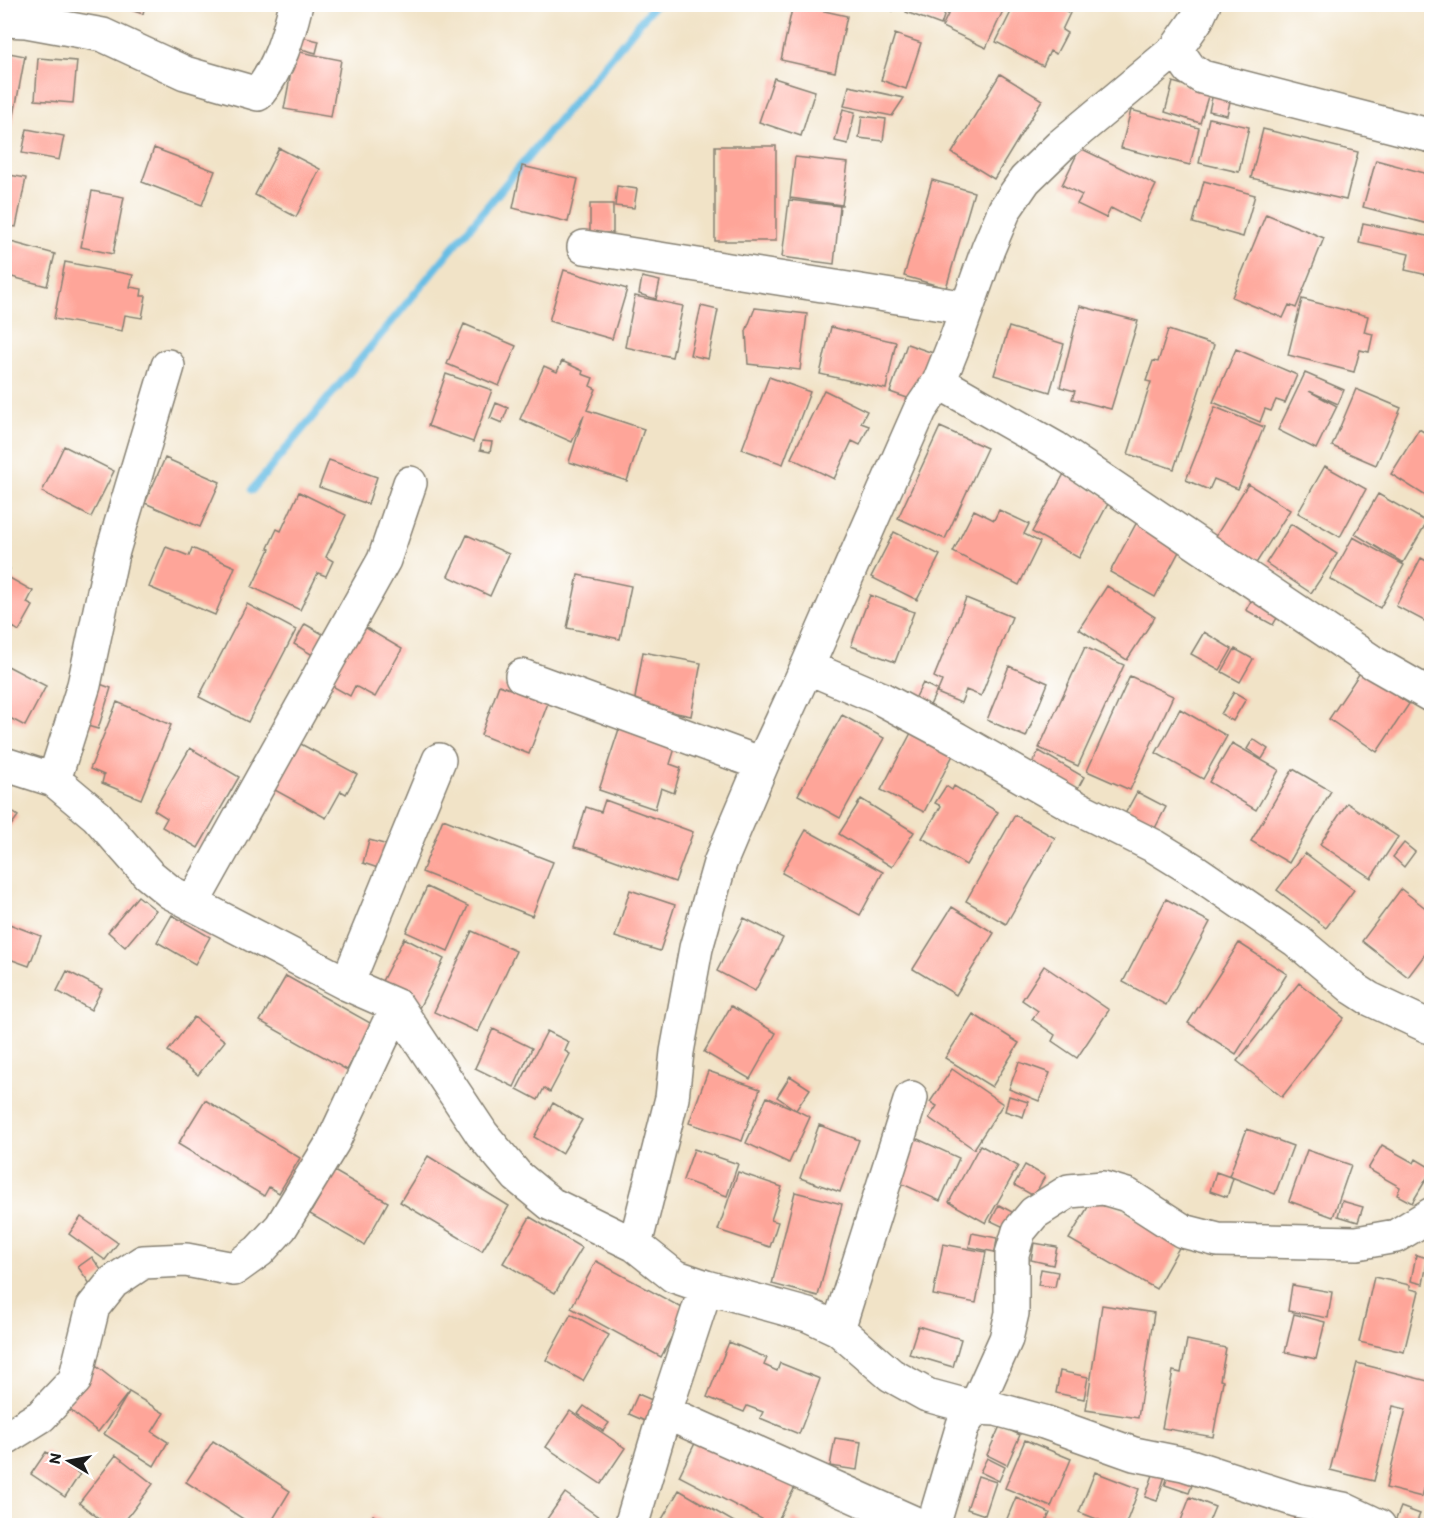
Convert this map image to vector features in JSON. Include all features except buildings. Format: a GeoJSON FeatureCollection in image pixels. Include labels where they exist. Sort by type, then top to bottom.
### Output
{"type":"FeatureCollection","features":[{"type":"Feature","properties":{"kind":"street"},"geometry":{"type":"LineString","coordinates":[[4,20],[26,21],[103,35],[185,73],[258,94],[268,81],[287,41],[296,4]]}},
{"type":"Feature","properties":{"kind":"street"},"geometry":{"type":"LineString","coordinates":[[635,1245],[672,1098],[677,1052],[696,948],[720,863],[920,410],[939,382],[1005,209],[1025,180],[1060,147],[1176,49],[1204,4]]}},
{"type":"Feature","properties":{"kind":"street"},"geometry":{"type":"LineString","coordinates":[[1176,49],[1190,69],[1202,77],[1431,136]]}},
{"type":"Feature","properties":{"kind":"street"},"geometry":{"type":"LineString","coordinates":[[584,247],[967,308]]}},
{"type":"Feature","properties":{"kind":"street"},"geometry":{"type":"LineString","coordinates":[[54,780],[84,685],[112,554],[168,366]]}},
{"type":"Feature","properties":{"kind":"street"},"geometry":{"type":"LineString","coordinates":[[939,382],[1054,448],[1374,663],[1431,696]]}},
{"type":"Feature","properties":{"kind":"street"},"geometry":{"type":"LineString","coordinates":[[192,904],[384,560],[410,483]]}},
{"type":"Feature","properties":{"kind":"street"},"geometry":{"type":"LineString","coordinates":[[807,667],[880,698],[1196,871],[1297,941],[1353,988],[1370,999],[1431,1028]]}},
{"type":"Feature","properties":{"kind":"street"},"geometry":{"type":"LineString","coordinates":[[522,676],[762,765]]}},
{"type":"Feature","properties":{"kind":"street"},"geometry":{"type":"LineString","coordinates":[[347,984],[439,760]]}},
{"type":"Feature","properties":{"kind":"street"},"geometry":{"type":"LineString","coordinates":[[4,764],[54,780],[97,816],[148,874],[170,892],[347,984],[397,1006],[482,1134],[518,1176],[551,1204],[635,1245],[674,1276],[808,1315],[838,1329],[891,1375],[927,1395],[975,1408],[996,1409],[1044,1422],[1134,1454],[1184,1464],[1296,1500],[1343,1509],[1379,1526]]}},
{"type":"Feature","properties":{"kind":"street"},"geometry":{"type":"LineString","coordinates":[[4,1439],[41,1416],[75,1380],[93,1307],[113,1282],[143,1262],[186,1260],[234,1269],[260,1251],[280,1227],[333,1142],[397,1006]]}},
{"type":"Feature","properties":{"kind":"street"},"geometry":{"type":"LineString","coordinates":[[838,1329],[911,1098]]}},
{"type":"Feature","properties":{"kind":"street"},"geometry":{"type":"LineString","coordinates":[[933,1526],[963,1425],[975,1408],[1006,1339],[1012,1313],[1012,1254],[1019,1231],[1034,1213],[1069,1191],[1103,1188],[1127,1195],[1183,1231],[1218,1240],[1357,1243],[1396,1236],[1431,1214]]}},
{"type":"Feature","properties":{"kind":"street"},"geometry":{"type":"LineString","coordinates":[[630,1526],[706,1287]]}},
{"type":"Feature","properties":{"kind":"street"},"geometry":{"type":"LineString","coordinates":[[665,1412],[921,1526]]}},
{"type":"Feature","properties":{"kind":"waterway"},"geometry":{"type":"LineString","coordinates":[[252,490],[655,4]]}}]}
